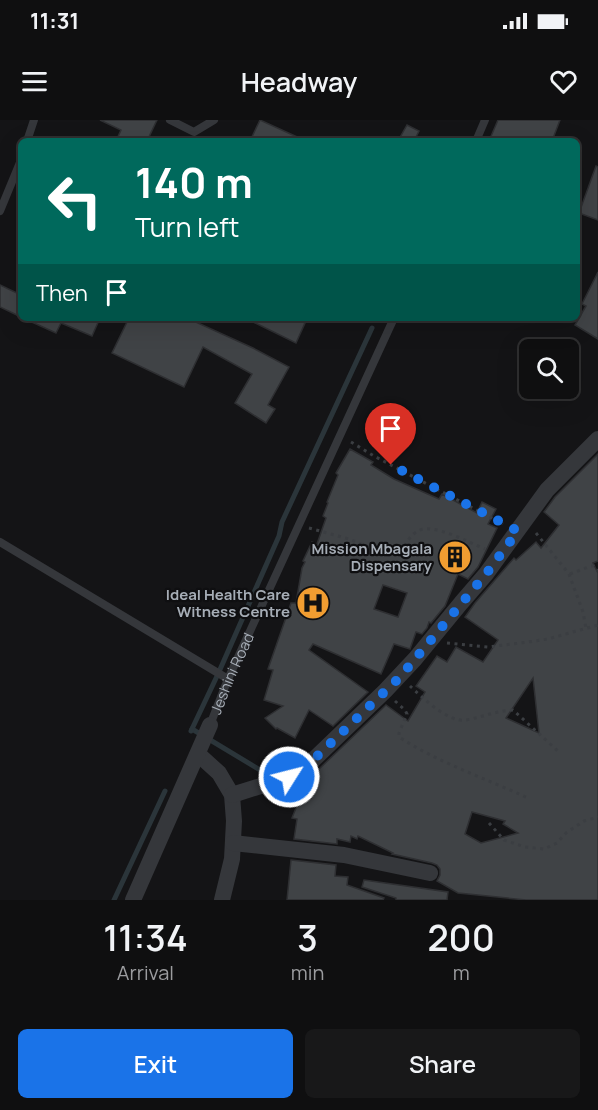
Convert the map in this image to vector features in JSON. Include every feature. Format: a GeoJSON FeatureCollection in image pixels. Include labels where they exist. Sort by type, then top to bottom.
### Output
{"type":"FeatureCollection","features":[{"type":"Feature","properties":{"kind":"street"},"geometry":{"type":"LineString","coordinates":[[232,795],[289,777],[311,762],[400,677],[486,574],[547,490],[598,439]]}},
{"type":"Feature","properties":{"kind":"street","name":"Jeshini Road"},"geometry":{"type":"LineString","coordinates":[[134,900],[210,725]]}},
{"type":"Feature","properties":{"kind":"street"},"geometry":{"type":"LineString","coordinates":[[198,754],[219,773],[232,795],[234,821],[232,859],[222,900]]}},
{"type":"Feature","properties":{"kind":"street"},"geometry":{"type":"LineString","coordinates":[[233,843],[344,855],[430,873]]}},
{"type":"Feature","properties":{"kind":"lane"},"geometry":{"type":"LineString","coordinates":[[28,138],[34,120]]}},
{"type":"Feature","properties":{"kind":"lane"},"geometry":{"type":"LineString","coordinates":[[170,120],[194,132],[214,120]]}},
{"type":"Feature","properties":{"kind":"lane"},"geometry":{"type":"LineString","coordinates":[[477,138],[485,120]]}},
{"type":"Feature","properties":{"kind":"lane"},"geometry":{"type":"LineString","coordinates":[[0,211],[18,167]]}},
{"type":"Feature","properties":{"kind":"lane","name":"Jeshini Road"},"geometry":{"type":"LineString","coordinates":[[210,725],[228,679],[393,321]]}},
{"type":"Feature","properties":{"kind":"lane"},"geometry":{"type":"LineString","coordinates":[[0,542],[228,679]]}},
{"type":"Feature","properties":{"kind":"path"},"geometry":{"type":"LineString","coordinates":[[339,434],[374,456],[522,525],[569,574],[583,612],[586,628]]}},
{"type":"Feature","properties":{"kind":"path"},"geometry":{"type":"LineString","coordinates":[[298,526],[349,539],[391,556],[401,553],[416,531],[424,528],[440,530],[500,556]]}},
{"type":"Feature","properties":{"kind":"path"},"geometry":{"type":"LineString","coordinates":[[569,574],[591,566],[598,570]]}},
{"type":"Feature","properties":{"kind":"path"},"geometry":{"type":"LineString","coordinates":[[431,640],[488,647],[548,639],[598,625]]}},
{"type":"Feature","properties":{"kind":"path"},"geometry":{"type":"LineString","coordinates":[[400,677],[440,712],[463,721],[499,711],[513,710],[559,752]]}},
{"type":"Feature","properties":{"kind":"path"},"geometry":{"type":"LineString","coordinates":[[385,691],[405,710],[406,714],[399,737],[412,746],[528,798]]}},
{"type":"Feature","properties":{"kind":"path"},"geometry":{"type":"LineString","coordinates":[[489,823],[504,840],[525,847],[544,849],[557,843],[566,833],[584,821],[598,817]]}},
{"type":"Feature","properties":{"kind":"building"},"geometry":{"type":"Polygon","coordinates":[[[100,120],[157,120],[148,138],[117,138],[121,130],[100,120]]]}},
{"type":"Feature","properties":{"kind":"building"},"geometry":{"type":"Polygon","coordinates":[[[260,120],[299,138],[251,138],[260,120]]]}},
{"type":"Feature","properties":{"kind":"building"},"geometry":{"type":"Polygon","coordinates":[[[498,120],[560,120],[553,138],[490,138],[498,120]]]}},
{"type":"Feature","properties":{"kind":"building"},"geometry":{"type":"Polygon","coordinates":[[[407,125],[419,131],[416,138],[400,138],[407,125]]]}},
{"type":"Feature","properties":{"kind":"building"},"geometry":{"type":"Polygon","coordinates":[[[596,166],[598,167],[598,220],[580,213],[596,166]]]}},
{"type":"Feature","properties":{"kind":"building"},"geometry":{"type":"Polygon","coordinates":[[[598,272],[598,339],[575,325],[580,321],[586,306],[582,304],[598,272]]]}},
{"type":"Feature","properties":{"kind":"building"},"geometry":{"type":"Polygon","coordinates":[[[0,285],[18,294],[18,316],[0,307],[0,285]]]}},
{"type":"Feature","properties":{"kind":"building"},"geometry":{"type":"Polygon","coordinates":[[[30,321],[99,321],[92,336],[61,323],[56,333],[30,321]]]}},
{"type":"Feature","properties":{"kind":"building"},"geometry":{"type":"Polygon","coordinates":[[[128,321],[194,321],[289,367],[268,405],[275,409],[266,423],[235,403],[252,374],[203,347],[184,387],[112,353],[128,321]]]}},
{"type":"Feature","properties":{"kind":"building"},"geometry":{"type":"Polygon","coordinates":[[[251,321],[301,321],[305,323],[296,343],[251,321]]]}},
{"type":"Feature","properties":{"kind":"building"},"geometry":{"type":"Polygon","coordinates":[[[350,449],[373,462],[371,465],[394,479],[439,499],[442,494],[477,513],[482,502],[496,509],[488,524],[497,528],[478,567],[468,579],[458,574],[445,606],[431,623],[429,622],[422,634],[416,632],[410,649],[394,644],[381,674],[313,644],[309,650],[368,692],[333,726],[309,710],[295,738],[276,729],[265,718],[283,706],[264,700],[273,670],[268,669],[291,603],[296,603],[305,562],[303,561],[312,542],[317,544],[326,518],[323,516],[327,502],[338,475],[336,473],[350,449]],[[383,585],[374,609],[398,617],[407,593],[383,585]]]}},
{"type":"Feature","properties":{"kind":"building"},"geometry":{"type":"Polygon","coordinates":[[[598,454],[598,561],[593,563],[598,573],[598,900],[526,900],[458,893],[437,881],[440,869],[437,865],[392,854],[358,836],[357,839],[351,836],[350,842],[337,839],[337,844],[294,839],[297,819],[292,818],[308,778],[312,780],[314,773],[317,774],[319,769],[386,705],[408,721],[425,692],[416,686],[437,656],[447,662],[456,647],[483,662],[498,640],[465,617],[514,558],[516,560],[536,542],[541,548],[559,525],[544,512],[555,497],[598,454]],[[533,678],[506,718],[539,733],[533,678]],[[472,812],[465,834],[481,843],[518,833],[503,824],[505,821],[472,812]]]}},
{"type":"Feature","properties":{"kind":"building"},"geometry":{"type":"Polygon","coordinates":[[[291,860],[336,865],[335,876],[348,877],[347,885],[384,898],[383,900],[287,900],[291,860]]]}},
{"type":"Feature","properties":{"kind":"building"},"geometry":{"type":"Polygon","coordinates":[[[364,880],[448,892],[447,900],[396,900],[396,898],[362,887],[364,880]]]}},
{"type":"Feature","properties":{"kind":"waterway"},"geometry":{"type":"LineString","coordinates":[[191,731],[279,536],[282,522],[372,328]]}},
{"type":"Feature","properties":{"kind":"waterway"},"geometry":{"type":"LineString","coordinates":[[192,729],[270,776],[274,774]]}},
{"type":"Feature","properties":{"kind":"waterway"},"geometry":{"type":"LineString","coordinates":[[114,900],[165,791]]}},
{"type":"Feature","properties":{"kind":"place","name":"Mission Mbagala Dispensary"},"geometry":{"type":"Point","coordinates":[455,557]}},
{"type":"Feature","properties":{"kind":"place","name":"Ideal Health Care Witness Centre"},"geometry":{"type":"Point","coordinates":[313,603]}},
{"type":"Feature","properties":{"kind":"route"},"geometry":{"type":"LineString","coordinates":[[289,777],[311,762],[400,677],[486,574],[518,531],[391,465]]}}]}
